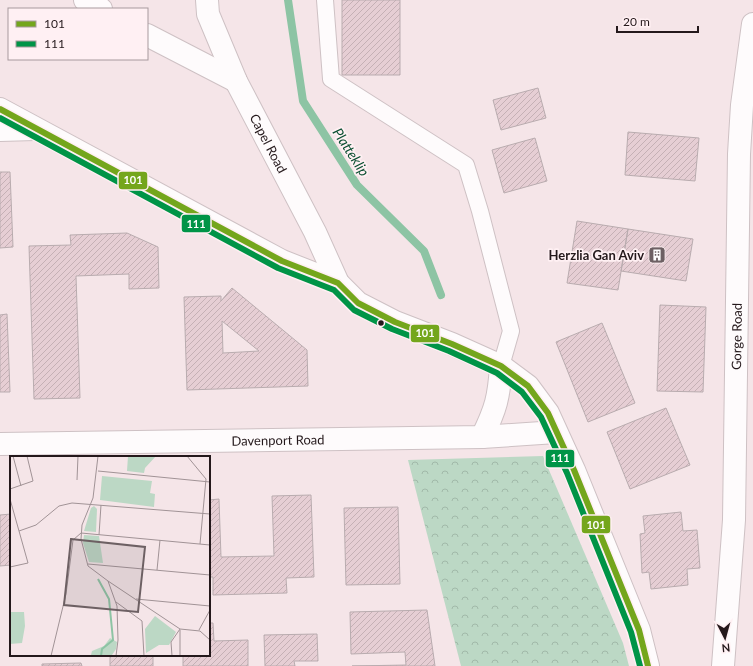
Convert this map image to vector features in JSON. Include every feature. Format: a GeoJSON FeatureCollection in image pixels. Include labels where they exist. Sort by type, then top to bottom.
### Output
{"type":"FeatureCollection","features":[{"type":"Feature","properties":{"kind":"street"},"geometry":{"type":"LineString","coordinates":[[85,0],[99,8]]}},
{"type":"Feature","properties":{"kind":"street","name":"Capel Road"},"geometry":{"type":"LineString","coordinates":[[207,0],[208,14],[236,80],[314,232],[338,283]]}},
{"type":"Feature","properties":{"kind":"street","name":"Gorge Road"},"geometry":{"type":"LineString","coordinates":[[711,666],[724,658],[734,520],[739,154],[747,106],[753,24]]}},
{"type":"Feature","properties":{"kind":"street"},"geometry":{"type":"LineString","coordinates":[[148,36],[236,80]]}},
{"type":"Feature","properties":{"kind":"street"},"geometry":{"type":"LineString","coordinates":[[0,109],[282,261],[338,283],[358,303],[395,322],[452,344],[501,366],[528,386],[548,413],[639,630],[648,666]]}},
{"type":"Feature","properties":{"kind":"street"},"geometry":{"type":"LineString","coordinates":[[0,130],[37,129]]}},
{"type":"Feature","properties":{"kind":"street"},"geometry":{"type":"LineString","coordinates":[[482,437],[493,416],[499,398],[501,366]]}},
{"type":"Feature","properties":{"kind":"street","name":"Davenport Road"},"geometry":{"type":"LineString","coordinates":[[0,444],[482,437],[556,432]]}},
{"type":"Feature","properties":{"kind":"lane"},"geometry":{"type":"LineString","coordinates":[[325,0],[331,79],[466,165],[511,331],[501,366]]}},
{"type":"Feature","properties":{"kind":"green space"},"geometry":{"type":"Polygon","coordinates":[[[543,456],[623,643],[629,666],[461,666],[408,460],[543,456]]]}},
{"type":"Feature","properties":{"kind":"building"},"geometry":{"type":"Polygon","coordinates":[[[342,0],[400,0],[400,75],[342,75],[342,0]]]}},
{"type":"Feature","properties":{"kind":"building"},"geometry":{"type":"Polygon","coordinates":[[[538,88],[546,118],[501,130],[493,100],[538,88]]]}},
{"type":"Feature","properties":{"kind":"building"},"geometry":{"type":"Polygon","coordinates":[[[628,132],[699,138],[695,181],[625,175],[628,132]]]}},
{"type":"Feature","properties":{"kind":"building"},"geometry":{"type":"Polygon","coordinates":[[[535,138],[547,181],[504,193],[492,150],[535,138]]]}},
{"type":"Feature","properties":{"kind":"building"},"geometry":{"type":"Polygon","coordinates":[[[0,172],[10,172],[13,247],[0,248],[0,172]]]}},
{"type":"Feature","properties":{"kind":"building"},"geometry":{"type":"Polygon","coordinates":[[[577,221],[628,229],[618,290],[567,283],[577,221]]]}},
{"type":"Feature","properties":{"kind":"building","name":"Herzlia Gan Aviv"},"geometry":{"type":"Polygon","coordinates":[[[628,229],[693,239],[686,281],[621,271],[628,229]]]}},
{"type":"Feature","properties":{"kind":"building"},"geometry":{"type":"Polygon","coordinates":[[[127,233],[158,247],[159,288],[129,289],[129,274],[76,276],[80,398],[34,399],[29,246],[71,245],[70,235],[127,233]]]}},
{"type":"Feature","properties":{"kind":"building"},"geometry":{"type":"Polygon","coordinates":[[[232,288],[307,350],[308,386],[187,390],[184,297],[221,296],[221,301],[232,288]],[[222,321],[223,353],[259,351],[222,321]]]}},
{"type":"Feature","properties":{"kind":"building"},"geometry":{"type":"Polygon","coordinates":[[[660,305],[706,307],[703,392],[657,391],[660,305]]]}},
{"type":"Feature","properties":{"kind":"building"},"geometry":{"type":"Polygon","coordinates":[[[7,314],[10,392],[0,392],[0,315],[7,314]]]}},
{"type":"Feature","properties":{"kind":"building"},"geometry":{"type":"Polygon","coordinates":[[[602,323],[635,403],[588,422],[556,342],[602,323]]]}},
{"type":"Feature","properties":{"kind":"building"},"geometry":{"type":"Polygon","coordinates":[[[666,408],[690,465],[630,489],[607,432],[666,408]]]}},
{"type":"Feature","properties":{"kind":"building"},"geometry":{"type":"Polygon","coordinates":[[[311,495],[314,577],[286,578],[287,593],[213,595],[213,577],[210,577],[210,500],[219,499],[221,557],[274,556],[272,496],[311,495]]]}},
{"type":"Feature","properties":{"kind":"building"},"geometry":{"type":"Polygon","coordinates":[[[398,507],[400,584],[346,585],[344,508],[398,507]]]}},
{"type":"Feature","properties":{"kind":"building"},"geometry":{"type":"Polygon","coordinates":[[[681,512],[683,531],[697,530],[700,568],[687,569],[688,585],[651,589],[649,572],[642,573],[640,534],[645,533],[643,516],[681,512]]]}},
{"type":"Feature","properties":{"kind":"building"},"geometry":{"type":"Polygon","coordinates":[[[10,514],[10,565],[0,566],[0,515],[10,514]]]}},
{"type":"Feature","properties":{"kind":"building"},"geometry":{"type":"Polygon","coordinates":[[[427,610],[435,666],[352,666],[406,665],[405,652],[351,654],[350,612],[427,610]]]}},
{"type":"Feature","properties":{"kind":"building"},"geometry":{"type":"Polygon","coordinates":[[[210,623],[213,623],[214,641],[248,640],[248,666],[183,666],[183,656],[210,656],[210,623]]]}},
{"type":"Feature","properties":{"kind":"building"},"geometry":{"type":"Polygon","coordinates":[[[317,634],[318,661],[294,661],[295,666],[265,666],[264,635],[317,634]]]}},
{"type":"Feature","properties":{"kind":"building"},"geometry":{"type":"Polygon","coordinates":[[[110,656],[153,656],[153,666],[110,666],[110,656]]]}},
{"type":"Feature","properties":{"kind":"building"},"geometry":{"type":"Polygon","coordinates":[[[81,663],[82,666],[42,666],[42,664],[81,663]]]}},
{"type":"Feature","properties":{"kind":"waterway","name":"Platteklip"},"geometry":{"type":"LineString","coordinates":[[288,0],[303,101],[357,185],[424,251],[441,295]]}},
{"type":"Feature","properties":{"kind":"transit line","name":"101"},"geometry":{"type":"LineString","coordinates":[[0,109],[282,261],[338,283],[358,303],[395,322],[452,344],[501,366],[528,386],[548,413],[574,470],[639,630],[648,666]]}},
{"type":"Feature","properties":{"kind":"transit line","name":"111"},"geometry":{"type":"LineString","coordinates":[[0,118],[278,268],[334,290],[354,310],[392,329],[449,351],[497,373],[522,392],[541,417],[567,473],[631,632],[640,666]]}},
{"type":"Feature","properties":{"kind":"place","name":"Herzlia Gan Aviv"},"geometry":{"type":"Point","coordinates":[657,255]}}]}
